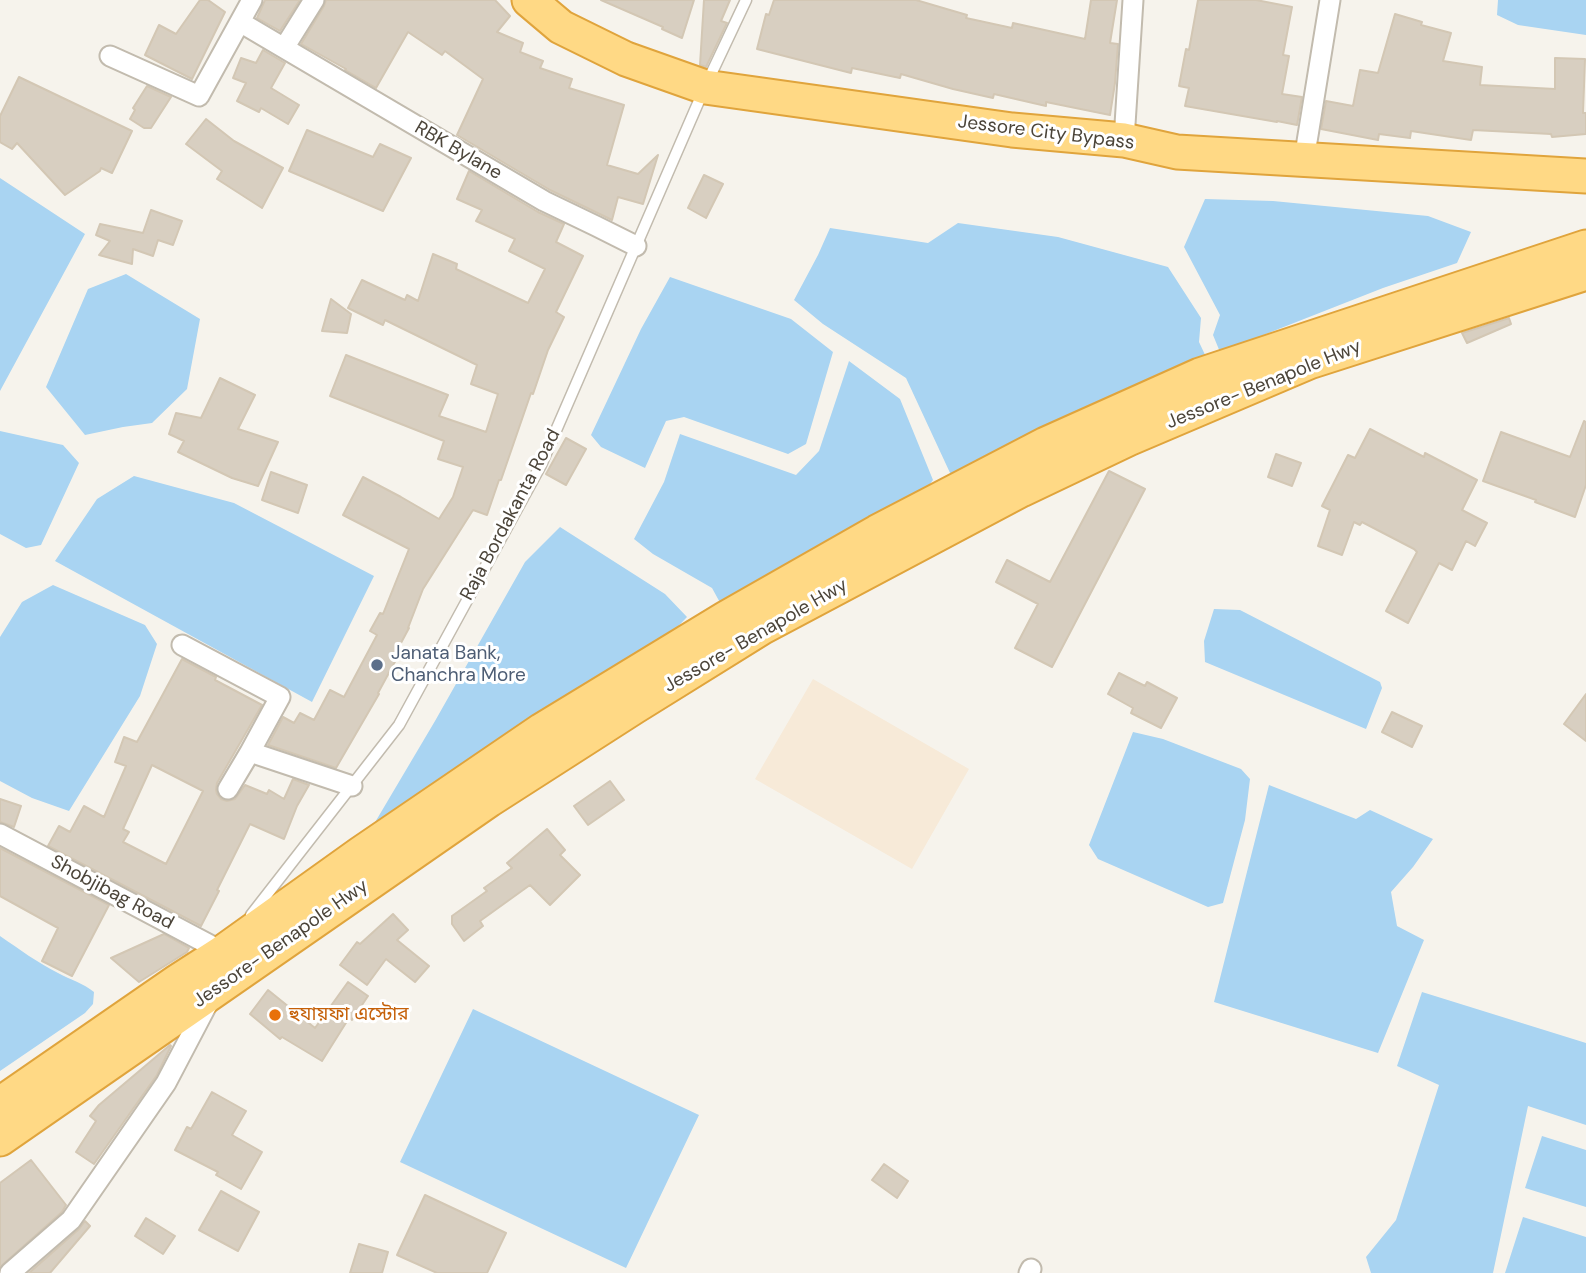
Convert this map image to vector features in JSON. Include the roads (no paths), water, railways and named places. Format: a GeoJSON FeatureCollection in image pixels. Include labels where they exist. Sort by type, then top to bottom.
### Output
{"type":"FeatureCollection","features":[{"type":"Feature","properties":{"kind":"highway","name":"Jessore City Bypass"},"geometry":{"type":"LineString","coordinates":[[528,0],[561,27],[626,59],[705,88],[1012,130],[1124,140],[1177,152],[1586,176]]}},
{"type":"Feature","properties":{"kind":"highway","name":"Jessore- Benapole Hwy"},"geometry":{"type":"LineString","coordinates":[[0,1104],[542,730],[726,618],[877,532],[1046,444],[1200,374],[1586,247]]}},
{"type":"Feature","properties":{"kind":"highway","name":"Jessore- Benapole Hwy"},"geometry":{"type":"LineString","coordinates":[[0,1139],[489,800],[761,628],[1021,490],[1128,439],[1309,362],[1586,273]]}},
{"type":"Feature","properties":{"kind":"street"},"geometry":{"type":"LineString","coordinates":[[110,56],[199,96],[252,0]]}},
{"type":"Feature","properties":{"kind":"street"},"geometry":{"type":"LineString","coordinates":[[284,48],[314,0]]}},
{"type":"Feature","properties":{"kind":"street"},"geometry":{"type":"LineString","coordinates":[[1124,140],[1133,0]]}},
{"type":"Feature","properties":{"kind":"street"},"geometry":{"type":"LineString","coordinates":[[1304,160],[1330,0]]}},
{"type":"Feature","properties":{"kind":"street","name":"RBK Bylane"},"geometry":{"type":"LineString","coordinates":[[240,22],[544,201],[636,246]]}},
{"type":"Feature","properties":{"kind":"street"},"geometry":{"type":"LineString","coordinates":[[182,645],[280,697],[228,789]]}},
{"type":"Feature","properties":{"kind":"street"},"geometry":{"type":"LineString","coordinates":[[250,752],[352,786]]}},
{"type":"Feature","properties":{"kind":"street","name":"Shobjibag Road"},"geometry":{"type":"LineString","coordinates":[[0,834],[223,952]]}},
{"type":"Feature","properties":{"kind":"street"},"geometry":{"type":"LineString","coordinates":[[10,1273],[71,1220],[166,1083],[214,990]]}},
{"type":"Feature","properties":{"kind":"lane","name":"Raja Bordakanta Road"},"geometry":{"type":"LineString","coordinates":[[223,952],[399,725],[541,466],[746,0]]}},
{"type":"Feature","properties":{"kind":"water"},"geometry":{"type":"Polygon","coordinates":[[[1498,0],[1586,0],[1586,35],[1518,25],[1497,15],[1498,0]]]}},
{"type":"Feature","properties":{"kind":"water"},"geometry":{"type":"Polygon","coordinates":[[[0,178],[85,234],[0,391],[0,178]]]}},
{"type":"Feature","properties":{"kind":"water"},"geometry":{"type":"Polygon","coordinates":[[[1205,199],[1273,201],[1428,216],[1471,232],[1457,263],[1383,288],[1220,352],[1213,335],[1220,315],[1184,247],[1205,199]]]}},
{"type":"Feature","properties":{"kind":"water"},"geometry":{"type":"Polygon","coordinates":[[[958,223],[1058,237],[1168,267],[1201,318],[1199,342],[1207,359],[951,475],[906,378],[823,324],[794,300],[830,228],[928,243],[958,223]]]}},
{"type":"Feature","properties":{"kind":"water"},"geometry":{"type":"Polygon","coordinates":[[[126,274],[200,319],[187,389],[152,423],[85,435],[46,387],[88,289],[126,274]]]}},
{"type":"Feature","properties":{"kind":"water"},"geometry":{"type":"Polygon","coordinates":[[[670,277],[791,319],[833,352],[806,444],[788,454],[684,417],[666,421],[645,468],[601,447],[591,435],[641,329],[670,277]]]}},
{"type":"Feature","properties":{"kind":"water"},"geometry":{"type":"Polygon","coordinates":[[[849,361],[900,399],[933,480],[921,496],[723,608],[712,588],[653,554],[634,539],[664,482],[680,434],[796,475],[819,451],[849,361]]]}},
{"type":"Feature","properties":{"kind":"water"},"geometry":{"type":"Polygon","coordinates":[[[0,431],[63,445],[79,463],[41,545],[26,548],[0,534],[0,431]]]}},
{"type":"Feature","properties":{"kind":"water"},"geometry":{"type":"Polygon","coordinates":[[[134,476],[234,503],[374,576],[312,702],[55,561],[97,499],[134,476]]]}},
{"type":"Feature","properties":{"kind":"water"},"geometry":{"type":"Polygon","coordinates":[[[560,527],[665,594],[687,617],[641,665],[374,824],[525,562],[560,527]]]}},
{"type":"Feature","properties":{"kind":"water"},"geometry":{"type":"Polygon","coordinates":[[[53,585],[145,625],[157,644],[140,696],[69,811],[32,798],[0,781],[0,637],[22,602],[53,585]]]}},
{"type":"Feature","properties":{"kind":"water"},"geometry":{"type":"Polygon","coordinates":[[[1214,609],[1240,610],[1380,682],[1382,688],[1366,729],[1205,662],[1204,641],[1214,609]]]}},
{"type":"Feature","properties":{"kind":"water"},"geometry":{"type":"Polygon","coordinates":[[[1133,732],[1163,739],[1241,769],[1250,779],[1245,820],[1223,903],[1208,907],[1098,859],[1089,845],[1133,732]]]}},
{"type":"Feature","properties":{"kind":"water"},"geometry":{"type":"Polygon","coordinates":[[[1269,785],[1356,819],[1370,810],[1433,839],[1391,892],[1397,926],[1424,940],[1378,1053],[1214,1002],[1269,785]]]}},
{"type":"Feature","properties":{"kind":"water"},"geometry":{"type":"Polygon","coordinates":[[[0,936],[43,965],[94,992],[93,1004],[85,1013],[0,1071],[0,936]]]}},
{"type":"Feature","properties":{"kind":"water"},"geometry":{"type":"Polygon","coordinates":[[[1422,992],[1586,1043],[1586,1125],[1528,1106],[1493,1273],[1371,1273],[1366,1257],[1396,1220],[1439,1085],[1397,1066],[1422,992]]]}},
{"type":"Feature","properties":{"kind":"water"},"geometry":{"type":"Polygon","coordinates":[[[473,1009],[699,1115],[626,1268],[400,1162],[473,1009]]]}},
{"type":"Feature","properties":{"kind":"water"},"geometry":{"type":"Polygon","coordinates":[[[1542,1136],[1586,1150],[1586,1207],[1525,1188],[1542,1136]]]}},
{"type":"Feature","properties":{"kind":"water"},"geometry":{"type":"Polygon","coordinates":[[[1523,1217],[1586,1237],[1586,1273],[1505,1273],[1523,1217]]]}},
{"type":"Feature","properties":{"kind":"place","name":"Janata Bank, Chanchra More"},"geometry":{"type":"Point","coordinates":[377,665]}},
{"type":"Feature","properties":{"kind":"place","name":"হুযায়ফা এস্টোর"},"geometry":{"type":"Point","coordinates":[275,1015]}}]}
